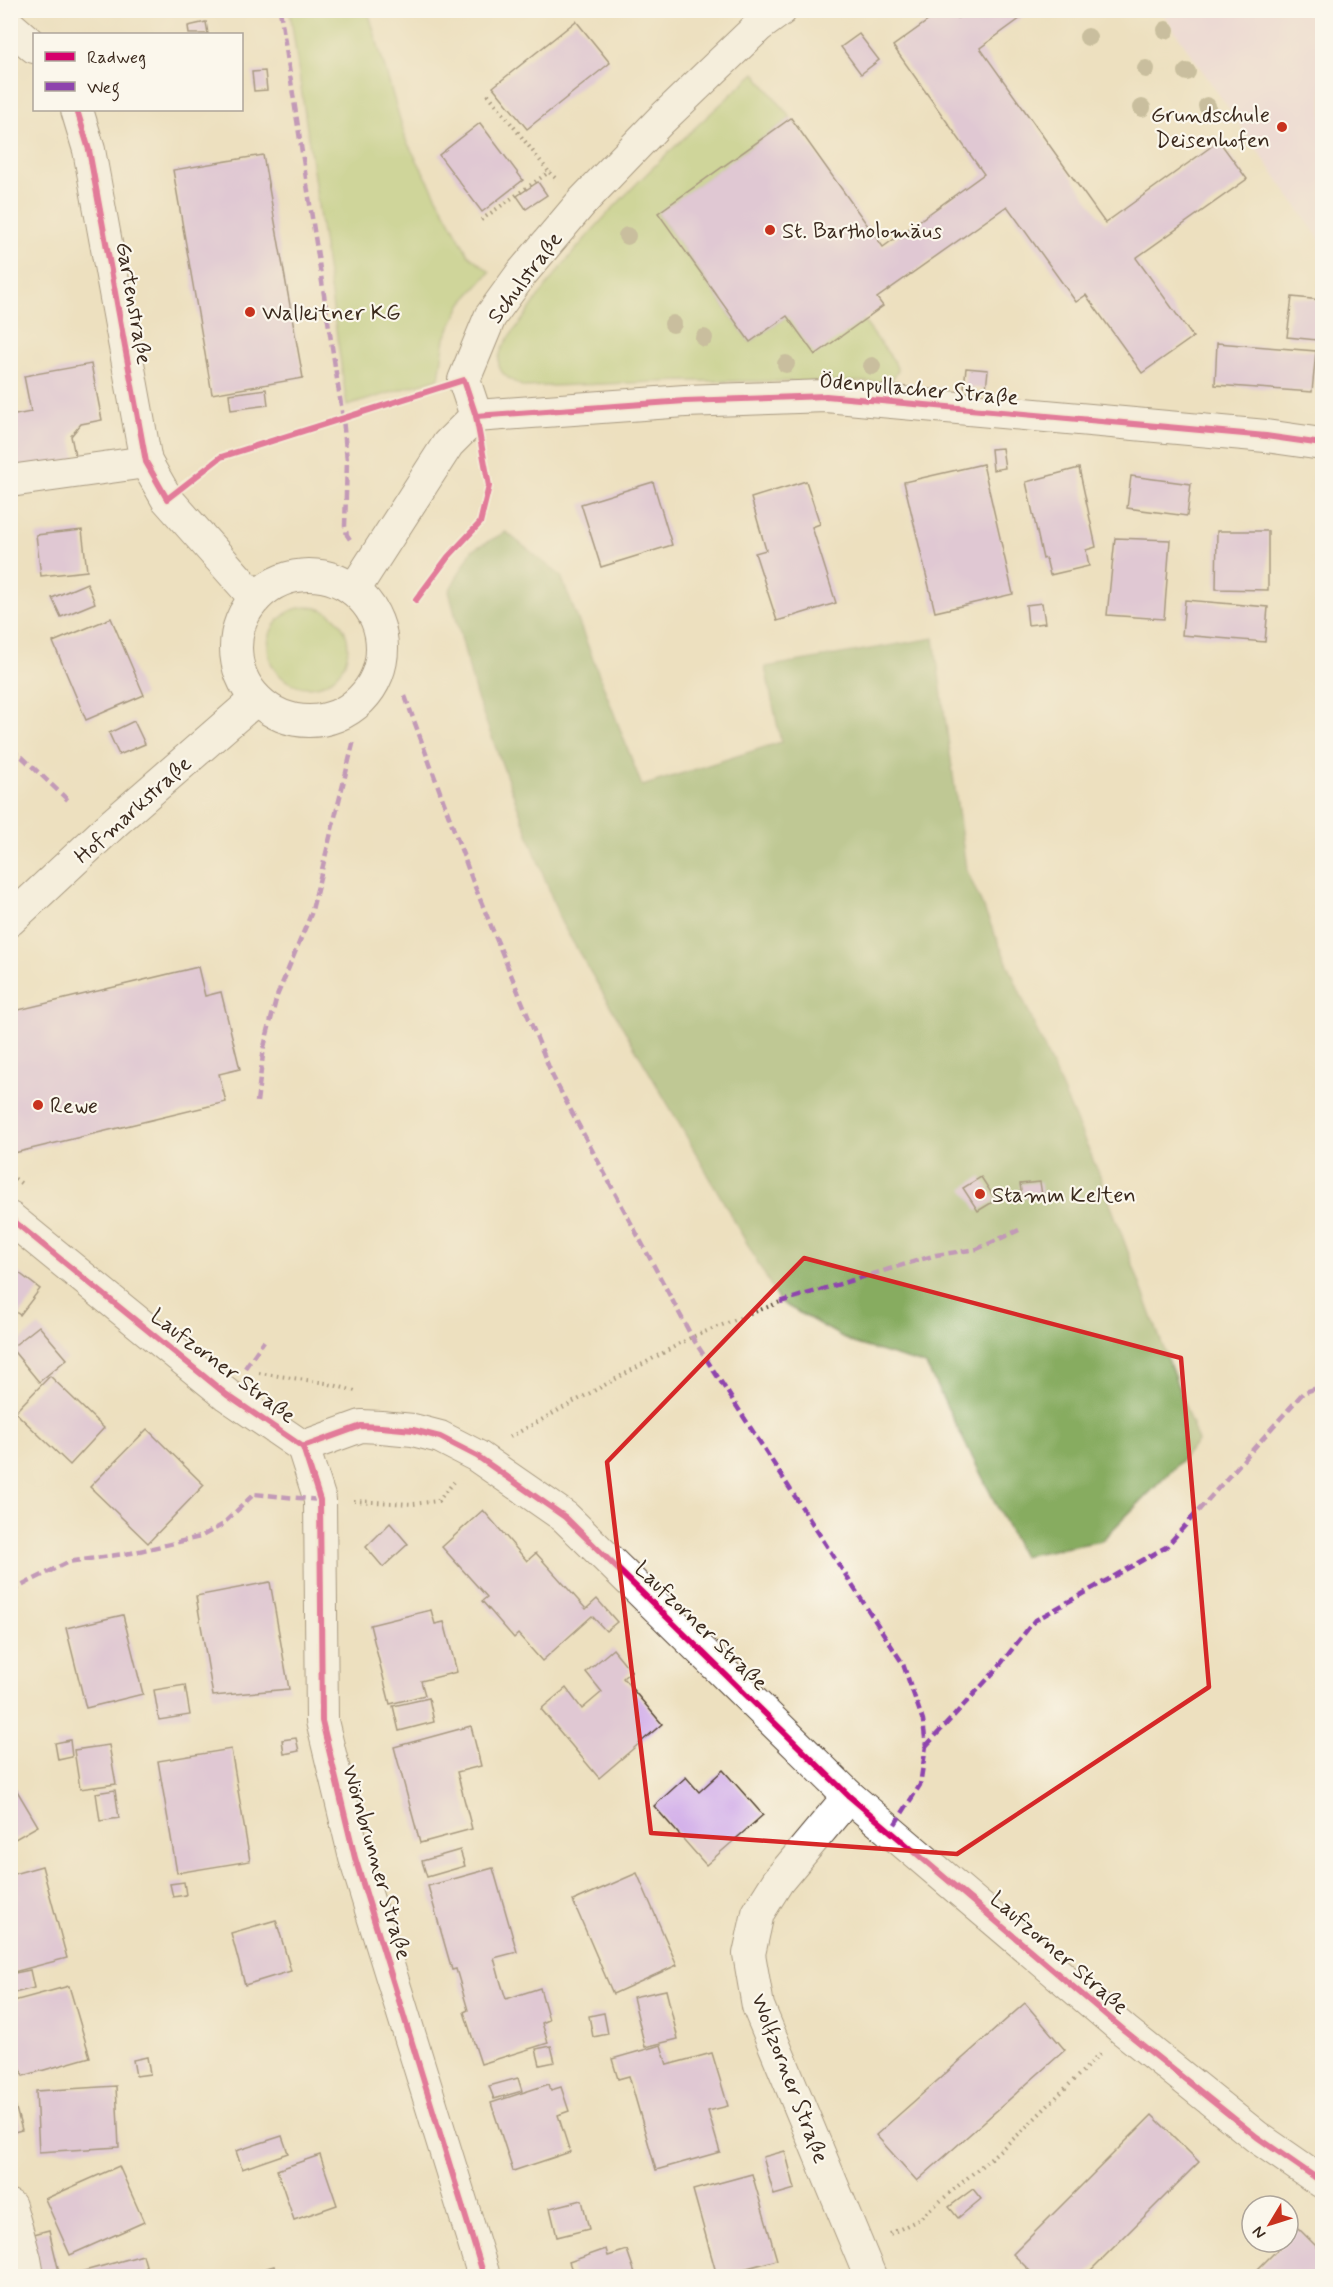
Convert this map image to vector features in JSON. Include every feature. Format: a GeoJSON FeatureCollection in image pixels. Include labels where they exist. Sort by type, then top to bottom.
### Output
{"type":"FeatureCollection","features":[{"type":"Feature","properties":{"kind":"street","name":"Schulstraße"},"geometry":{"type":"LineString","coordinates":[[476,416],[464,380],[490,317],[522,273],[582,202],[661,120],[759,27],[781,10]]}},
{"type":"Feature","properties":{"kind":"street"},"geometry":{"type":"LineString","coordinates":[[10,26],[33,46]]}},
{"type":"Feature","properties":{"kind":"street","name":"Gartenstraße"},"geometry":{"type":"LineString","coordinates":[[77,111],[89,150],[146,462],[167,499],[255,598]]}},
{"type":"Feature","properties":{"kind":"street","name":"Ödenpullacher Straße"},"geometry":{"type":"LineString","coordinates":[[476,416],[685,401],[826,396],[1266,436],[1323,444]]}},
{"type":"Feature","properties":{"kind":"street"},"geometry":{"type":"LineString","coordinates":[[354,590],[448,444],[476,416]]}},
{"type":"Feature","properties":{"kind":"street"},"geometry":{"type":"LineString","coordinates":[[10,481],[146,462]]}},
{"type":"Feature","properties":{"kind":"street"},"geometry":{"type":"LineString","coordinates":[[314,575],[335,580],[354,590],[369,606],[378,626],[382,647],[379,669],[370,689],[355,705],[337,716],[315,722],[294,720],[273,713],[256,699],[241,676],[235,649],[238,630],[245,613],[255,598],[272,585],[292,577],[314,575]]}},
{"type":"Feature","properties":{"kind":"street","name":"Hofmarkstraße"},"geometry":{"type":"LineString","coordinates":[[10,920],[115,822],[256,699]]}},
{"type":"Feature","properties":{"kind":"street","name":"Laufzorner Straße"},"geometry":{"type":"LineString","coordinates":[[10,1218],[227,1395],[303,1447],[361,1426],[413,1430],[440,1437],[477,1456],[565,1517],[849,1796],[1125,2031],[1257,2137],[1323,2182]]}},
{"type":"Feature","properties":{"kind":"street","name":"Wörnbrunner Straße"},"geometry":{"type":"LineString","coordinates":[[303,1447],[320,1500],[322,1721],[355,1858],[484,2277]]}},
{"type":"Feature","properties":{"kind":"street","name":"Wolfzorner Straße"},"geometry":{"type":"LineString","coordinates":[[849,1796],[773,1889],[758,1913],[749,1954],[758,2006],[865,2263]]}},
{"type":"Feature","properties":{"kind":"street"},"geometry":{"type":"LineString","coordinates":[[10,2206],[28,2277]]}},
{"type":"Feature","properties":{"kind":"path"},"geometry":{"type":"LineString","coordinates":[[488,94],[563,187]]}},
{"type":"Feature","properties":{"kind":"path"},"geometry":{"type":"LineString","coordinates":[[481,220],[549,172]]}},
{"type":"Feature","properties":{"kind":"path"},"geometry":{"type":"LineString","coordinates":[[10,1175],[27,1188]]}},
{"type":"Feature","properties":{"kind":"path"},"geometry":{"type":"LineString","coordinates":[[320,1500],[412,1504],[438,1501],[477,1456],[692,1337],[780,1302]]}},
{"type":"Feature","properties":{"kind":"path"},"geometry":{"type":"LineString","coordinates":[[255,1371],[265,1375],[326,1383],[361,1393]]}},
{"type":"Feature","properties":{"kind":"highlighted area"},"geometry":{"type":"Polygon","coordinates":[[[804,1258],[1181,1358],[1209,1687],[957,1854],[651,1833],[607,1462],[804,1258]]]}},
{"type":"Feature","properties":{"kind":"shaded area","name":"Grundschule Deisenhofen"},"geometry":{"type":"Polygon","coordinates":[[[1161,11],[1322,11],[1322,243],[1161,11]]]}},
{"type":"Feature","properties":{"kind":"green space"},"geometry":{"type":"Polygon","coordinates":[[[290,11],[368,11],[406,140],[468,254],[490,272],[462,303],[445,338],[439,378],[347,406],[290,11]]]}},
{"type":"Feature","properties":{"kind":"green space"},"geometry":{"type":"Polygon","coordinates":[[[755,73],[791,118],[658,214],[750,342],[787,316],[863,320],[894,361],[898,371],[890,382],[683,381],[524,387],[502,373],[499,358],[502,348],[574,252],[661,159],[755,73]]]}},
{"type":"Feature","properties":{"kind":"green space"},"geometry":{"type":"Polygon","coordinates":[[[506,532],[561,576],[642,786],[781,742],[765,667],[934,638],[966,868],[1100,1176],[1198,1441],[1101,1541],[1022,1556],[926,1365],[853,1343],[780,1302],[561,922],[476,695],[449,591],[472,550],[506,532]]]}},
{"type":"Feature","properties":{"kind":"green space"},"geometry":{"type":"Polygon","coordinates":[[[308,607],[323,610],[336,619],[345,632],[348,647],[345,662],[336,675],[323,684],[308,687],[293,684],[280,675],[271,662],[268,647],[271,632],[280,619],[293,610],[308,607]]]}},
{"type":"Feature","properties":{"kind":"building"},"geometry":{"type":"Polygon","coordinates":[[[943,10],[953,10],[958,18],[968,10],[1032,10],[980,48],[1105,223],[1219,141],[1247,179],[1136,258],[1193,337],[1142,373],[1086,295],[1076,302],[1007,206],[877,298],[883,306],[815,355],[787,316],[750,342],[658,213],[791,118],[883,247],[984,174],[893,46],[943,10]]]}},
{"type":"Feature","properties":{"kind":"building"},"geometry":{"type":"Polygon","coordinates":[[[576,21],[610,63],[527,129],[493,87],[576,21]]]}},
{"type":"Feature","properties":{"kind":"building"},"geometry":{"type":"Polygon","coordinates":[[[206,22],[208,33],[189,33],[188,26],[206,22]]]}},
{"type":"Feature","properties":{"kind":"building"},"geometry":{"type":"Polygon","coordinates":[[[859,34],[879,60],[861,74],[841,47],[859,34]]]}},
{"type":"Feature","properties":{"kind":"building"},"geometry":{"type":"Polygon","coordinates":[[[265,71],[267,90],[254,91],[252,72],[265,71]]]}},
{"type":"Feature","properties":{"kind":"building"},"geometry":{"type":"Polygon","coordinates":[[[480,123],[523,180],[482,212],[439,155],[480,123]]]}},
{"type":"Feature","properties":{"kind":"building"},"geometry":{"type":"Polygon","coordinates":[[[263,155],[303,378],[212,394],[173,170],[263,155]]]}},
{"type":"Feature","properties":{"kind":"building"},"geometry":{"type":"Polygon","coordinates":[[[538,182],[547,195],[526,209],[517,196],[538,182]]]}},
{"type":"Feature","properties":{"kind":"building"},"geometry":{"type":"Polygon","coordinates":[[[1292,297],[1321,300],[1317,340],[1287,337],[1292,297]]]}},
{"type":"Feature","properties":{"kind":"building"},"geometry":{"type":"Polygon","coordinates":[[[1217,343],[1316,351],[1312,392],[1215,385],[1217,343]]]}},
{"type":"Feature","properties":{"kind":"building"},"geometry":{"type":"Polygon","coordinates":[[[91,364],[102,420],[81,424],[71,436],[76,460],[10,472],[10,416],[31,412],[24,376],[91,364]]]}},
{"type":"Feature","properties":{"kind":"building"},"geometry":{"type":"Polygon","coordinates":[[[966,368],[988,370],[986,389],[964,387],[966,368]]]}},
{"type":"Feature","properties":{"kind":"building"},"geometry":{"type":"Polygon","coordinates":[[[266,389],[268,405],[231,410],[229,394],[266,389]]]}},
{"type":"Feature","properties":{"kind":"building"},"geometry":{"type":"Polygon","coordinates":[[[1002,448],[1005,468],[993,470],[991,449],[1002,448]]]}},
{"type":"Feature","properties":{"kind":"building"},"geometry":{"type":"Polygon","coordinates":[[[983,464],[1013,594],[935,612],[904,482],[983,464]]]}},
{"type":"Feature","properties":{"kind":"building"},"geometry":{"type":"Polygon","coordinates":[[[1079,468],[1096,547],[1086,550],[1089,566],[1050,575],[1046,558],[1043,559],[1026,482],[1079,468]]]}},
{"type":"Feature","properties":{"kind":"building"},"geometry":{"type":"Polygon","coordinates":[[[1131,476],[1191,484],[1187,516],[1127,508],[1131,476]]]}},
{"type":"Feature","properties":{"kind":"building"},"geometry":{"type":"Polygon","coordinates":[[[806,481],[820,524],[812,527],[836,603],[777,621],[755,553],[766,550],[751,498],[806,481]]]}},
{"type":"Feature","properties":{"kind":"building"},"geometry":{"type":"Polygon","coordinates":[[[653,482],[672,545],[601,567],[581,504],[653,482]]]}},
{"type":"Feature","properties":{"kind":"building"},"geometry":{"type":"Polygon","coordinates":[[[82,530],[87,571],[41,576],[36,535],[82,530]]]}},
{"type":"Feature","properties":{"kind":"building"},"geometry":{"type":"Polygon","coordinates":[[[1217,531],[1268,531],[1268,590],[1216,589],[1217,531]]]}},
{"type":"Feature","properties":{"kind":"building"},"geometry":{"type":"Polygon","coordinates":[[[1115,538],[1170,540],[1164,619],[1107,615],[1115,538]]]}},
{"type":"Feature","properties":{"kind":"building"},"geometry":{"type":"Polygon","coordinates":[[[87,583],[95,603],[61,617],[52,598],[87,583]]]}},
{"type":"Feature","properties":{"kind":"building"},"geometry":{"type":"Polygon","coordinates":[[[1185,600],[1268,607],[1265,642],[1182,635],[1185,600]]]}},
{"type":"Feature","properties":{"kind":"building"},"geometry":{"type":"Polygon","coordinates":[[[1042,603],[1045,623],[1028,625],[1026,605],[1042,603]]]}},
{"type":"Feature","properties":{"kind":"building"},"geometry":{"type":"Polygon","coordinates":[[[111,618],[144,695],[86,720],[53,642],[111,618]]]}},
{"type":"Feature","properties":{"kind":"building"},"geometry":{"type":"Polygon","coordinates":[[[134,721],[145,744],[119,755],[109,733],[134,721]]]}},
{"type":"Feature","properties":{"kind":"building"},"geometry":{"type":"Polygon","coordinates":[[[198,967],[205,996],[221,992],[240,1069],[219,1074],[226,1102],[10,1154],[10,1012],[198,967]]]}},
{"type":"Feature","properties":{"kind":"building","name":"Stamm Kelten"},"geometry":{"type":"Polygon","coordinates":[[[981,1177],[996,1200],[978,1211],[963,1188],[981,1177]]]}},
{"type":"Feature","properties":{"kind":"building","name":"Stamm Kelten"},"geometry":{"type":"Polygon","coordinates":[[[1040,1182],[1042,1195],[1022,1198],[1020,1184],[1040,1182]]]}},
{"type":"Feature","properties":{"kind":"building"},"geometry":{"type":"Polygon","coordinates":[[[10,1266],[40,1289],[20,1315],[10,1308],[10,1266]]]}},
{"type":"Feature","properties":{"kind":"building"},"geometry":{"type":"Polygon","coordinates":[[[39,1326],[67,1359],[39,1382],[11,1348],[39,1326]]]}},
{"type":"Feature","properties":{"kind":"building"},"geometry":{"type":"Polygon","coordinates":[[[50,1376],[104,1428],[70,1465],[15,1412],[50,1376]]]}},
{"type":"Feature","properties":{"kind":"building"},"geometry":{"type":"Polygon","coordinates":[[[147,1429],[204,1485],[148,1543],[90,1487],[147,1429]]]}},
{"type":"Feature","properties":{"kind":"building"},"geometry":{"type":"Polygon","coordinates":[[[483,1510],[527,1561],[536,1553],[586,1609],[597,1599],[617,1622],[606,1631],[592,1616],[542,1661],[518,1634],[514,1638],[482,1601],[487,1597],[442,1547],[483,1510]]]}},
{"type":"Feature","properties":{"kind":"building"},"geometry":{"type":"Polygon","coordinates":[[[390,1523],[408,1544],[383,1567],[366,1547],[390,1523]]]}},
{"type":"Feature","properties":{"kind":"building"},"geometry":{"type":"Polygon","coordinates":[[[270,1582],[289,1689],[213,1696],[196,1596],[270,1582]]]}},
{"type":"Feature","properties":{"kind":"building"},"geometry":{"type":"Polygon","coordinates":[[[431,1610],[435,1624],[444,1622],[457,1672],[421,1681],[425,1695],[390,1704],[370,1625],[431,1610]]]}},
{"type":"Feature","properties":{"kind":"building"},"geometry":{"type":"Polygon","coordinates":[[[123,1615],[143,1694],[86,1708],[66,1628],[123,1615]]]}},
{"type":"Feature","properties":{"kind":"building"},"geometry":{"type":"Polygon","coordinates":[[[613,1649],[631,1671],[623,1678],[662,1724],[599,1778],[541,1709],[566,1688],[582,1709],[602,1692],[586,1672],[613,1649]]]}},
{"type":"Feature","properties":{"kind":"building"},"geometry":{"type":"Polygon","coordinates":[[[185,1685],[190,1715],[159,1720],[154,1690],[185,1685]]]}},
{"type":"Feature","properties":{"kind":"building"},"geometry":{"type":"Polygon","coordinates":[[[429,1698],[434,1722],[399,1731],[393,1706],[429,1698]]]}},
{"type":"Feature","properties":{"kind":"building"},"geometry":{"type":"Polygon","coordinates":[[[471,1726],[481,1766],[457,1772],[472,1829],[420,1843],[394,1747],[471,1726]]]}},
{"type":"Feature","properties":{"kind":"building"},"geometry":{"type":"Polygon","coordinates":[[[296,1738],[299,1751],[284,1754],[282,1740],[296,1738]]]}},
{"type":"Feature","properties":{"kind":"building"},"geometry":{"type":"Polygon","coordinates":[[[70,1740],[72,1757],[58,1760],[55,1743],[70,1740]]]}},
{"type":"Feature","properties":{"kind":"building"},"geometry":{"type":"Polygon","coordinates":[[[109,1745],[116,1784],[80,1789],[74,1750],[109,1745]]]}},
{"type":"Feature","properties":{"kind":"building"},"geometry":{"type":"Polygon","coordinates":[[[231,1749],[250,1861],[177,1873],[158,1761],[231,1749]]]}},
{"type":"Feature","properties":{"kind":"building"},"geometry":{"type":"Polygon","coordinates":[[[723,1770],[763,1815],[706,1865],[654,1806],[686,1777],[699,1792],[723,1770]]]}},
{"type":"Feature","properties":{"kind":"building"},"geometry":{"type":"Polygon","coordinates":[[[10,1779],[38,1826],[10,1842],[10,1779]]]}},
{"type":"Feature","properties":{"kind":"building"},"geometry":{"type":"Polygon","coordinates":[[[115,1790],[119,1818],[100,1821],[96,1793],[115,1790]]]}},
{"type":"Feature","properties":{"kind":"building"},"geometry":{"type":"Polygon","coordinates":[[[460,1850],[465,1866],[427,1877],[422,1861],[460,1850]]]}},
{"type":"Feature","properties":{"kind":"building"},"geometry":{"type":"Polygon","coordinates":[[[42,1866],[67,1958],[10,1973],[10,1875],[42,1866]]]}},
{"type":"Feature","properties":{"kind":"building"},"geometry":{"type":"Polygon","coordinates":[[[493,1868],[517,1952],[494,1958],[500,1980],[506,1999],[540,1988],[549,2020],[542,2023],[548,2043],[481,2064],[464,2012],[468,2010],[456,1969],[452,1970],[428,1886],[493,1868]]]}},
{"type":"Feature","properties":{"kind":"building"},"geometry":{"type":"Polygon","coordinates":[[[637,1873],[677,1965],[613,1994],[573,1901],[637,1873]]]}},
{"type":"Feature","properties":{"kind":"building"},"geometry":{"type":"Polygon","coordinates":[[[184,1882],[186,1895],[173,1897],[170,1884],[184,1882]]]}},
{"type":"Feature","properties":{"kind":"building"},"geometry":{"type":"Polygon","coordinates":[[[276,1920],[291,1971],[245,1985],[231,1933],[276,1920]]]}},
{"type":"Feature","properties":{"kind":"building"},"geometry":{"type":"Polygon","coordinates":[[[30,1970],[34,1988],[10,1994],[10,1974],[30,1970]]]}},
{"type":"Feature","properties":{"kind":"building"},"geometry":{"type":"Polygon","coordinates":[[[69,1986],[90,2057],[23,2076],[10,2034],[10,2002],[69,1986]]]}},
{"type":"Feature","properties":{"kind":"building"},"geometry":{"type":"Polygon","coordinates":[[[666,1990],[678,2039],[645,2047],[633,1997],[666,1990]]]}},
{"type":"Feature","properties":{"kind":"building"},"geometry":{"type":"Polygon","coordinates":[[[1025,2003],[1065,2050],[917,2181],[876,2135],[1025,2003]]]}},
{"type":"Feature","properties":{"kind":"building"},"geometry":{"type":"Polygon","coordinates":[[[604,2013],[608,2034],[593,2037],[589,2016],[604,2013]]]}},
{"type":"Feature","properties":{"kind":"building"},"geometry":{"type":"Polygon","coordinates":[[[661,2045],[667,2065],[712,2053],[728,2106],[708,2111],[720,2152],[656,2170],[629,2076],[618,2079],[612,2059],[661,2045]]]}},
{"type":"Feature","properties":{"kind":"building"},"geometry":{"type":"Polygon","coordinates":[[[551,2046],[555,2062],[540,2065],[536,2049],[551,2046]]]}},
{"type":"Feature","properties":{"kind":"building"},"geometry":{"type":"Polygon","coordinates":[[[147,2057],[150,2074],[136,2076],[133,2060],[147,2057]]]}},
{"type":"Feature","properties":{"kind":"building"},"geometry":{"type":"Polygon","coordinates":[[[518,2078],[522,2091],[494,2099],[489,2086],[518,2078]]]}},
{"type":"Feature","properties":{"kind":"building"},"geometry":{"type":"Polygon","coordinates":[[[549,2084],[551,2090],[561,2087],[569,2111],[558,2115],[570,2152],[513,2171],[491,2103],[549,2084]]]}},
{"type":"Feature","properties":{"kind":"building"},"geometry":{"type":"Polygon","coordinates":[[[116,2086],[119,2147],[39,2152],[36,2091],[116,2086]]]}},
{"type":"Feature","properties":{"kind":"building"},"geometry":{"type":"Polygon","coordinates":[[[10,2087],[22,2130],[10,2133],[10,2087]]]}},
{"type":"Feature","properties":{"kind":"building"},"geometry":{"type":"Polygon","coordinates":[[[1152,2115],[1199,2162],[1085,2276],[1035,2276],[1013,2254],[1152,2115]]]}},
{"type":"Feature","properties":{"kind":"building"},"geometry":{"type":"Polygon","coordinates":[[[282,2136],[288,2153],[242,2169],[236,2151],[282,2136]]]}},
{"type":"Feature","properties":{"kind":"building"},"geometry":{"type":"Polygon","coordinates":[[[785,2151],[795,2189],[774,2195],[763,2157],[785,2151]]]}},
{"type":"Feature","properties":{"kind":"building"},"geometry":{"type":"Polygon","coordinates":[[[320,2155],[337,2205],[294,2220],[277,2170],[320,2155]]]}},
{"type":"Feature","properties":{"kind":"building"},"geometry":{"type":"Polygon","coordinates":[[[119,2166],[144,2222],[70,2255],[45,2199],[119,2166]]]}},
{"type":"Feature","properties":{"kind":"building"},"geometry":{"type":"Polygon","coordinates":[[[752,2174],[777,2260],[717,2276],[693,2190],[752,2174]]]}},
{"type":"Feature","properties":{"kind":"building"},"geometry":{"type":"Polygon","coordinates":[[[973,2189],[981,2199],[958,2218],[949,2207],[973,2189]]]}},
{"type":"Feature","properties":{"kind":"building"},"geometry":{"type":"Polygon","coordinates":[[[582,2200],[589,2229],[557,2237],[550,2208],[582,2200]]]}},
{"type":"Feature","properties":{"kind":"building"},"geometry":{"type":"Polygon","coordinates":[[[49,2230],[60,2276],[40,2276],[30,2235],[49,2230]]]}},
{"type":"Feature","properties":{"kind":"building"},"geometry":{"type":"Polygon","coordinates":[[[1300,2230],[1322,2252],[1322,2276],[1251,2276],[1273,2254],[1300,2254],[1300,2230]]]}},
{"type":"Feature","properties":{"kind":"building"},"geometry":{"type":"Polygon","coordinates":[[[606,2249],[608,2256],[627,2250],[636,2276],[574,2276],[569,2262],[606,2249]]]}},
{"type":"Feature","properties":{"kind":"building"},"geometry":{"type":"Polygon","coordinates":[[[143,2255],[149,2276],[66,2276],[143,2255]]]}},
{"type":"Feature","properties":{"kind":"building"},"geometry":{"type":"Polygon","coordinates":[[[274,2266],[277,2276],[239,2276],[274,2266]]]}},
{"type":"Feature","properties":{"kind":"marked path"},"geometry":{"type":"LineString","coordinates":[[280,10],[343,418],[347,461],[345,526],[351,541]]}},
{"type":"Feature","properties":{"kind":"marked path"},"geometry":{"type":"LineString","coordinates":[[405,696],[473,882],[553,1077],[692,1337],[903,1664],[923,1721],[926,1746],[920,1785],[890,1832]]}},
{"type":"Feature","properties":{"kind":"marked path"},"geometry":{"type":"LineString","coordinates":[[257,1102],[264,1047],[277,996],[311,914],[354,740]]}},
{"type":"Feature","properties":{"kind":"marked path"},"geometry":{"type":"LineString","coordinates":[[10,750],[22,757],[70,802]]}},
{"type":"Feature","properties":{"kind":"marked path"},"geometry":{"type":"LineString","coordinates":[[780,1302],[936,1255],[977,1249],[1019,1230]]}},
{"type":"Feature","properties":{"kind":"marked path"},"geometry":{"type":"LineString","coordinates":[[245,1368],[264,1341]]}},
{"type":"Feature","properties":{"kind":"marked path"},"geometry":{"type":"LineString","coordinates":[[926,1746],[996,1670],[1034,1621],[1166,1547],[1303,1393],[1322,1386]]}},
{"type":"Feature","properties":{"kind":"marked path"},"geometry":{"type":"LineString","coordinates":[[10,1586],[17,1588],[68,1562],[131,1553],[200,1537],[222,1525],[254,1494],[320,1500]]}},
{"type":"Feature","properties":{"kind":"cycle path"},"geometry":{"type":"LineString","coordinates":[[77,111],[89,150],[146,462],[167,499],[221,457],[464,380],[476,416],[489,486],[480,523],[448,557],[416,600]]}},
{"type":"Feature","properties":{"kind":"cycle path"},"geometry":{"type":"LineString","coordinates":[[476,416],[685,401],[826,396],[1266,436],[1322,444]]}},
{"type":"Feature","properties":{"kind":"cycle path"},"geometry":{"type":"LineString","coordinates":[[10,1218],[227,1395],[303,1447]]}},
{"type":"Feature","properties":{"kind":"cycle path"},"geometry":{"type":"LineString","coordinates":[[303,1447],[361,1426],[413,1430],[440,1437],[477,1456],[565,1517],[849,1796],[1125,2031],[1257,2137],[1322,2182]]}},
{"type":"Feature","properties":{"kind":"cycle path"},"geometry":{"type":"LineString","coordinates":[[303,1447],[320,1500],[322,1721],[355,1858],[484,2276]]}},
{"type":"Feature","properties":{"kind":"place","name":"Grundschule Deisenhofen"},"geometry":{"type":"Point","coordinates":[1282,127]}},
{"type":"Feature","properties":{"kind":"place","name":"St. Bartholomäus"},"geometry":{"type":"Point","coordinates":[770,230]}},
{"type":"Feature","properties":{"kind":"place","name":"Walleitner KG"},"geometry":{"type":"Point","coordinates":[250,312]}},
{"type":"Feature","properties":{"kind":"place","name":"Rewe"},"geometry":{"type":"Point","coordinates":[38,1105]}},
{"type":"Feature","properties":{"kind":"place","name":"Stamm Kelten"},"geometry":{"type":"Point","coordinates":[980,1194]}}]}
